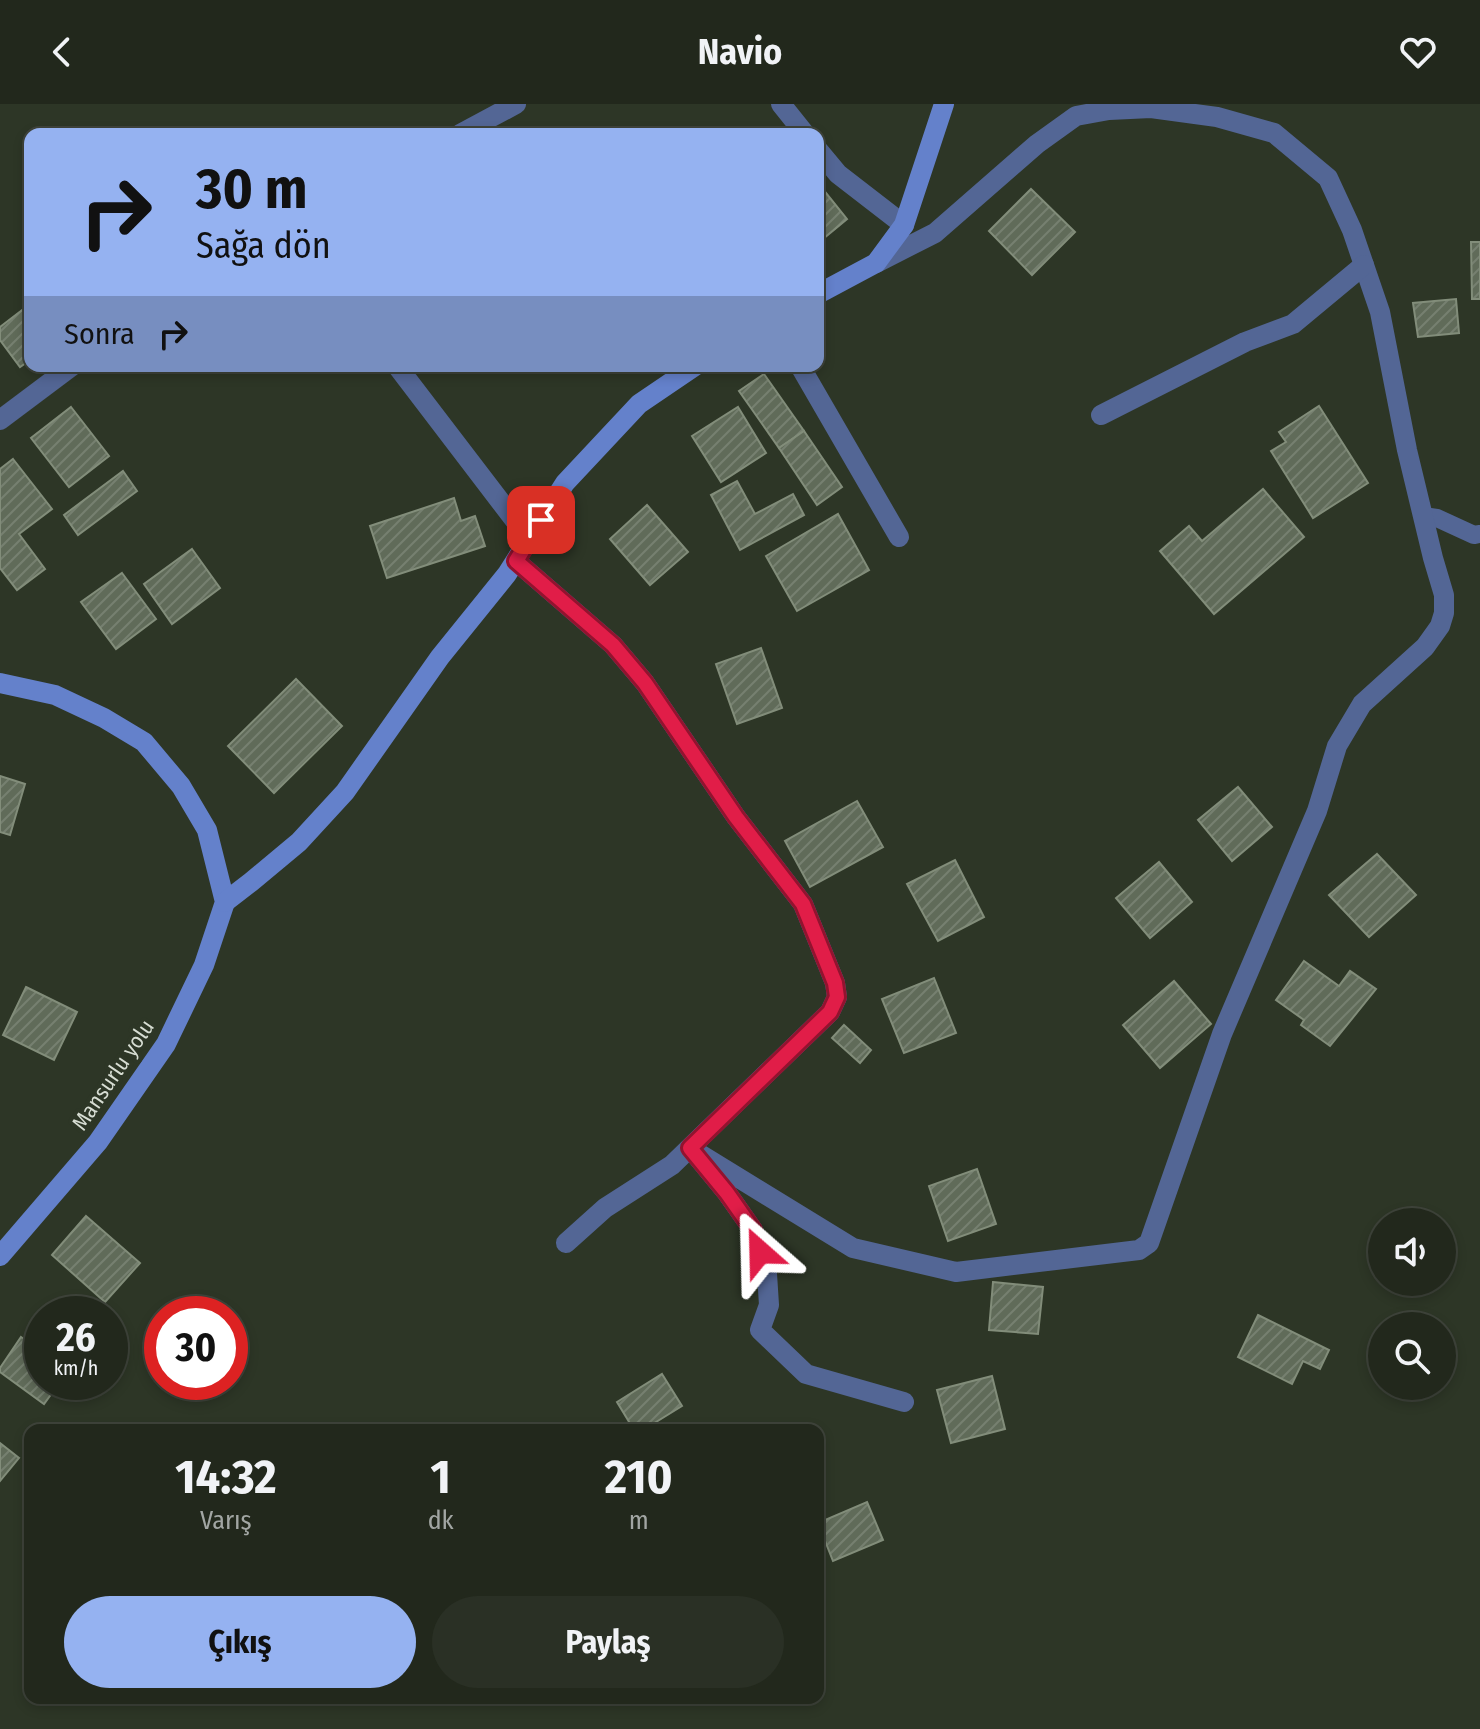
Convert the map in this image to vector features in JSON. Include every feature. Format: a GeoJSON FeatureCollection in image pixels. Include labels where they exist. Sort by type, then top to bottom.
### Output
{"type":"FeatureCollection","features":[{"type":"Feature","properties":{"kind":"street"},"geometry":{"type":"LineString","coordinates":[[471,128],[516,104]]}},
{"type":"Feature","properties":{"kind":"street"},"geometry":{"type":"LineString","coordinates":[[781,104],[800,128]]}},
{"type":"Feature","properties":{"kind":"street"},"geometry":{"type":"LineString","coordinates":[[876,263],[904,225],[944,104]]}},
{"type":"Feature","properties":{"kind":"street"},"geometry":{"type":"LineString","coordinates":[[690,1148],[853,1248],[956,1272],[1139,1250],[1149,1243],[1222,1034],[1317,811],[1337,746],[1362,704],[1425,647],[1440,626],[1444,613],[1444,595],[1407,450],[1380,312],[1352,230],[1328,178],[1274,133],[1217,117],[1151,108],[1109,110],[1076,116],[1037,144],[935,233],[824,291]]}},
{"type":"Feature","properties":{"kind":"street"},"geometry":{"type":"LineString","coordinates":[[824,157],[838,174],[904,225]]}},
{"type":"Feature","properties":{"kind":"street"},"geometry":{"type":"LineString","coordinates":[[1101,415],[1245,342],[1293,324],[1364,265]]}},
{"type":"Feature","properties":{"kind":"street"},"geometry":{"type":"LineString","coordinates":[[0,420],[64,372]]}},
{"type":"Feature","properties":{"kind":"street"},"geometry":{"type":"LineString","coordinates":[[402,372],[529,539]]}},
{"type":"Feature","properties":{"kind":"street"},"geometry":{"type":"LineString","coordinates":[[0,683],[55,695],[104,718],[144,742],[181,786],[207,830],[225,902],[299,842],[345,792],[440,657],[507,574],[565,483],[639,404],[686,372]]}},
{"type":"Feature","properties":{"kind":"street"},"geometry":{"type":"LineString","coordinates":[[803,372],[899,537]]}},
{"type":"Feature","properties":{"kind":"street"},"geometry":{"type":"LineString","coordinates":[[516,561],[613,645],[645,683],[736,817],[803,904],[835,983],[837,997],[830,1012],[672,1165],[605,1208],[566,1243]]}},
{"type":"Feature","properties":{"kind":"street","name":"Mansurlu yolu"},"geometry":{"type":"LineString","coordinates":[[0,1256],[98,1142],[166,1044],[204,965],[225,902]]}},
{"type":"Feature","properties":{"kind":"street"},"geometry":{"type":"LineString","coordinates":[[690,1148],[753,1230],[767,1274],[769,1305],[760,1330],[806,1374],[904,1402]]}},
{"type":"Feature","properties":{"kind":"lane"},"geometry":{"type":"LineString","coordinates":[[1423,516],[1437,518],[1474,535],[1480,534]]}},
{"type":"Feature","properties":{"kind":"building"},"geometry":{"type":"Polygon","coordinates":[[[1031,189],[1075,232],[1032,275],[989,231],[1031,189]]]}},
{"type":"Feature","properties":{"kind":"building"},"geometry":{"type":"Polygon","coordinates":[[[824,190],[847,219],[824,238],[824,190]]]}},
{"type":"Feature","properties":{"kind":"building"},"geometry":{"type":"Polygon","coordinates":[[[1471,242],[1480,242],[1480,299],[1472,299],[1471,242]]]}},
{"type":"Feature","properties":{"kind":"building"},"geometry":{"type":"Polygon","coordinates":[[[1456,299],[1459,333],[1418,337],[1413,303],[1456,299]]]}},
{"type":"Feature","properties":{"kind":"building"},"geometry":{"type":"Polygon","coordinates":[[[24,309],[24,364],[20,367],[0,340],[0,327],[24,309]]]}},
{"type":"Feature","properties":{"kind":"building"},"geometry":{"type":"Polygon","coordinates":[[[764,374],[804,431],[779,448],[739,391],[764,374]]]}},
{"type":"Feature","properties":{"kind":"building"},"geometry":{"type":"Polygon","coordinates":[[[1319,406],[1368,483],[1313,518],[1271,451],[1286,442],[1279,432],[1319,406]]]}},
{"type":"Feature","properties":{"kind":"building"},"geometry":{"type":"Polygon","coordinates":[[[71,407],[109,456],[69,487],[31,438],[71,407]]]}},
{"type":"Feature","properties":{"kind":"building"},"geometry":{"type":"Polygon","coordinates":[[[738,407],[766,453],[721,482],[692,436],[738,407]]]}},
{"type":"Feature","properties":{"kind":"building"},"geometry":{"type":"Polygon","coordinates":[[[804,431],[842,487],[817,505],[779,448],[804,431]]]}},
{"type":"Feature","properties":{"kind":"building"},"geometry":{"type":"Polygon","coordinates":[[[13,459],[52,509],[19,534],[45,569],[17,590],[0,568],[0,469],[13,459]]]}},
{"type":"Feature","properties":{"kind":"building"},"geometry":{"type":"Polygon","coordinates":[[[123,471],[137,491],[78,535],[64,515],[123,471]]]}},
{"type":"Feature","properties":{"kind":"building"},"geometry":{"type":"Polygon","coordinates":[[[737,481],[755,514],[793,494],[804,515],[740,550],[711,495],[737,481]]]}},
{"type":"Feature","properties":{"kind":"building"},"geometry":{"type":"Polygon","coordinates":[[[1263,489],[1304,537],[1214,614],[1160,551],[1189,526],[1202,541],[1263,489]]]}},
{"type":"Feature","properties":{"kind":"building"},"geometry":{"type":"Polygon","coordinates":[[[454,498],[461,521],[475,516],[485,546],[387,578],[370,526],[454,498]]]}},
{"type":"Feature","properties":{"kind":"building"},"geometry":{"type":"Polygon","coordinates":[[[647,505],[688,552],[650,585],[610,539],[647,505]]]}},
{"type":"Feature","properties":{"kind":"building"},"geometry":{"type":"Polygon","coordinates":[[[838,514],[869,570],[797,611],[766,556],[838,514]]]}},
{"type":"Feature","properties":{"kind":"building"},"geometry":{"type":"Polygon","coordinates":[[[192,549],[220,588],[172,624],[144,584],[192,549]]]}},
{"type":"Feature","properties":{"kind":"building"},"geometry":{"type":"Polygon","coordinates":[[[122,573],[156,619],[116,649],[81,602],[122,573]]]}},
{"type":"Feature","properties":{"kind":"building"},"geometry":{"type":"Polygon","coordinates":[[[761,648],[782,708],[737,724],[716,664],[761,648]]]}},
{"type":"Feature","properties":{"kind":"building"},"geometry":{"type":"Polygon","coordinates":[[[296,679],[342,726],[274,793],[228,746],[296,679]]]}},
{"type":"Feature","properties":{"kind":"building"},"geometry":{"type":"Polygon","coordinates":[[[0,776],[25,784],[10,835],[0,832],[0,776]]]}},
{"type":"Feature","properties":{"kind":"building"},"geometry":{"type":"Polygon","coordinates":[[[1238,787],[1272,827],[1232,861],[1198,820],[1238,787]]]}},
{"type":"Feature","properties":{"kind":"building"},"geometry":{"type":"Polygon","coordinates":[[[857,801],[883,847],[810,887],[785,841],[857,801]]]}},
{"type":"Feature","properties":{"kind":"building"},"geometry":{"type":"Polygon","coordinates":[[[1377,854],[1416,895],[1369,937],[1329,895],[1377,854]]]}},
{"type":"Feature","properties":{"kind":"building"},"geometry":{"type":"Polygon","coordinates":[[[955,860],[984,917],[938,941],[907,884],[955,860]]]}},
{"type":"Feature","properties":{"kind":"building"},"geometry":{"type":"Polygon","coordinates":[[[1159,862],[1192,902],[1150,938],[1116,898],[1159,862]]]}},
{"type":"Feature","properties":{"kind":"building"},"geometry":{"type":"Polygon","coordinates":[[[1304,961],[1339,986],[1350,971],[1376,989],[1330,1046],[1301,1025],[1304,1020],[1276,1000],[1304,961]]]}},
{"type":"Feature","properties":{"kind":"building"},"geometry":{"type":"Polygon","coordinates":[[[934,978],[956,1033],[904,1053],[882,999],[934,978]]]}},
{"type":"Feature","properties":{"kind":"building"},"geometry":{"type":"Polygon","coordinates":[[[1174,981],[1211,1024],[1160,1068],[1123,1025],[1174,981]]]}},
{"type":"Feature","properties":{"kind":"building"},"geometry":{"type":"Polygon","coordinates":[[[26,987],[77,1012],[54,1060],[3,1035],[26,987]]]}},
{"type":"Feature","properties":{"kind":"building"},"geometry":{"type":"Polygon","coordinates":[[[844,1025],[871,1050],[860,1063],[832,1038],[844,1025]]]}},
{"type":"Feature","properties":{"kind":"building"},"geometry":{"type":"Polygon","coordinates":[[[977,1169],[996,1224],[948,1241],[929,1186],[977,1169]]]}},
{"type":"Feature","properties":{"kind":"building"},"geometry":{"type":"Polygon","coordinates":[[[86,1216],[140,1263],[110,1296],[98,1296],[52,1255],[86,1216]]]}},
{"type":"Feature","properties":{"kind":"building"},"geometry":{"type":"Polygon","coordinates":[[[993,1282],[1043,1287],[1038,1334],[989,1330],[993,1282]]]}},
{"type":"Feature","properties":{"kind":"building"},"geometry":{"type":"Polygon","coordinates":[[[1258,1315],[1329,1350],[1320,1369],[1303,1361],[1292,1384],[1238,1357],[1258,1315]]]}},
{"type":"Feature","properties":{"kind":"building"},"geometry":{"type":"Polygon","coordinates":[[[21,1337],[24,1339],[24,1389],[0,1372],[21,1337]]]}},
{"type":"Feature","properties":{"kind":"building"},"geometry":{"type":"Polygon","coordinates":[[[662,1374],[682,1406],[653,1424],[630,1424],[617,1402],[662,1374]]]}},
{"type":"Feature","properties":{"kind":"building"},"geometry":{"type":"Polygon","coordinates":[[[992,1376],[1005,1429],[951,1443],[937,1390],[992,1376]]]}},
{"type":"Feature","properties":{"kind":"building"},"geometry":{"type":"Polygon","coordinates":[[[0,1443],[19,1458],[0,1481],[0,1443]]]}},
{"type":"Feature","properties":{"kind":"building"},"geometry":{"type":"Polygon","coordinates":[[[867,1502],[883,1540],[833,1561],[824,1538],[824,1520],[867,1502]]]}},
{"type":"Feature","properties":{"kind":"route"},"geometry":{"type":"LineString","coordinates":[[541,520],[516,561],[613,645],[645,683],[736,817],[803,904],[835,983],[837,997],[830,1012],[690,1148],[753,1230],[760,1252]]}}]}
